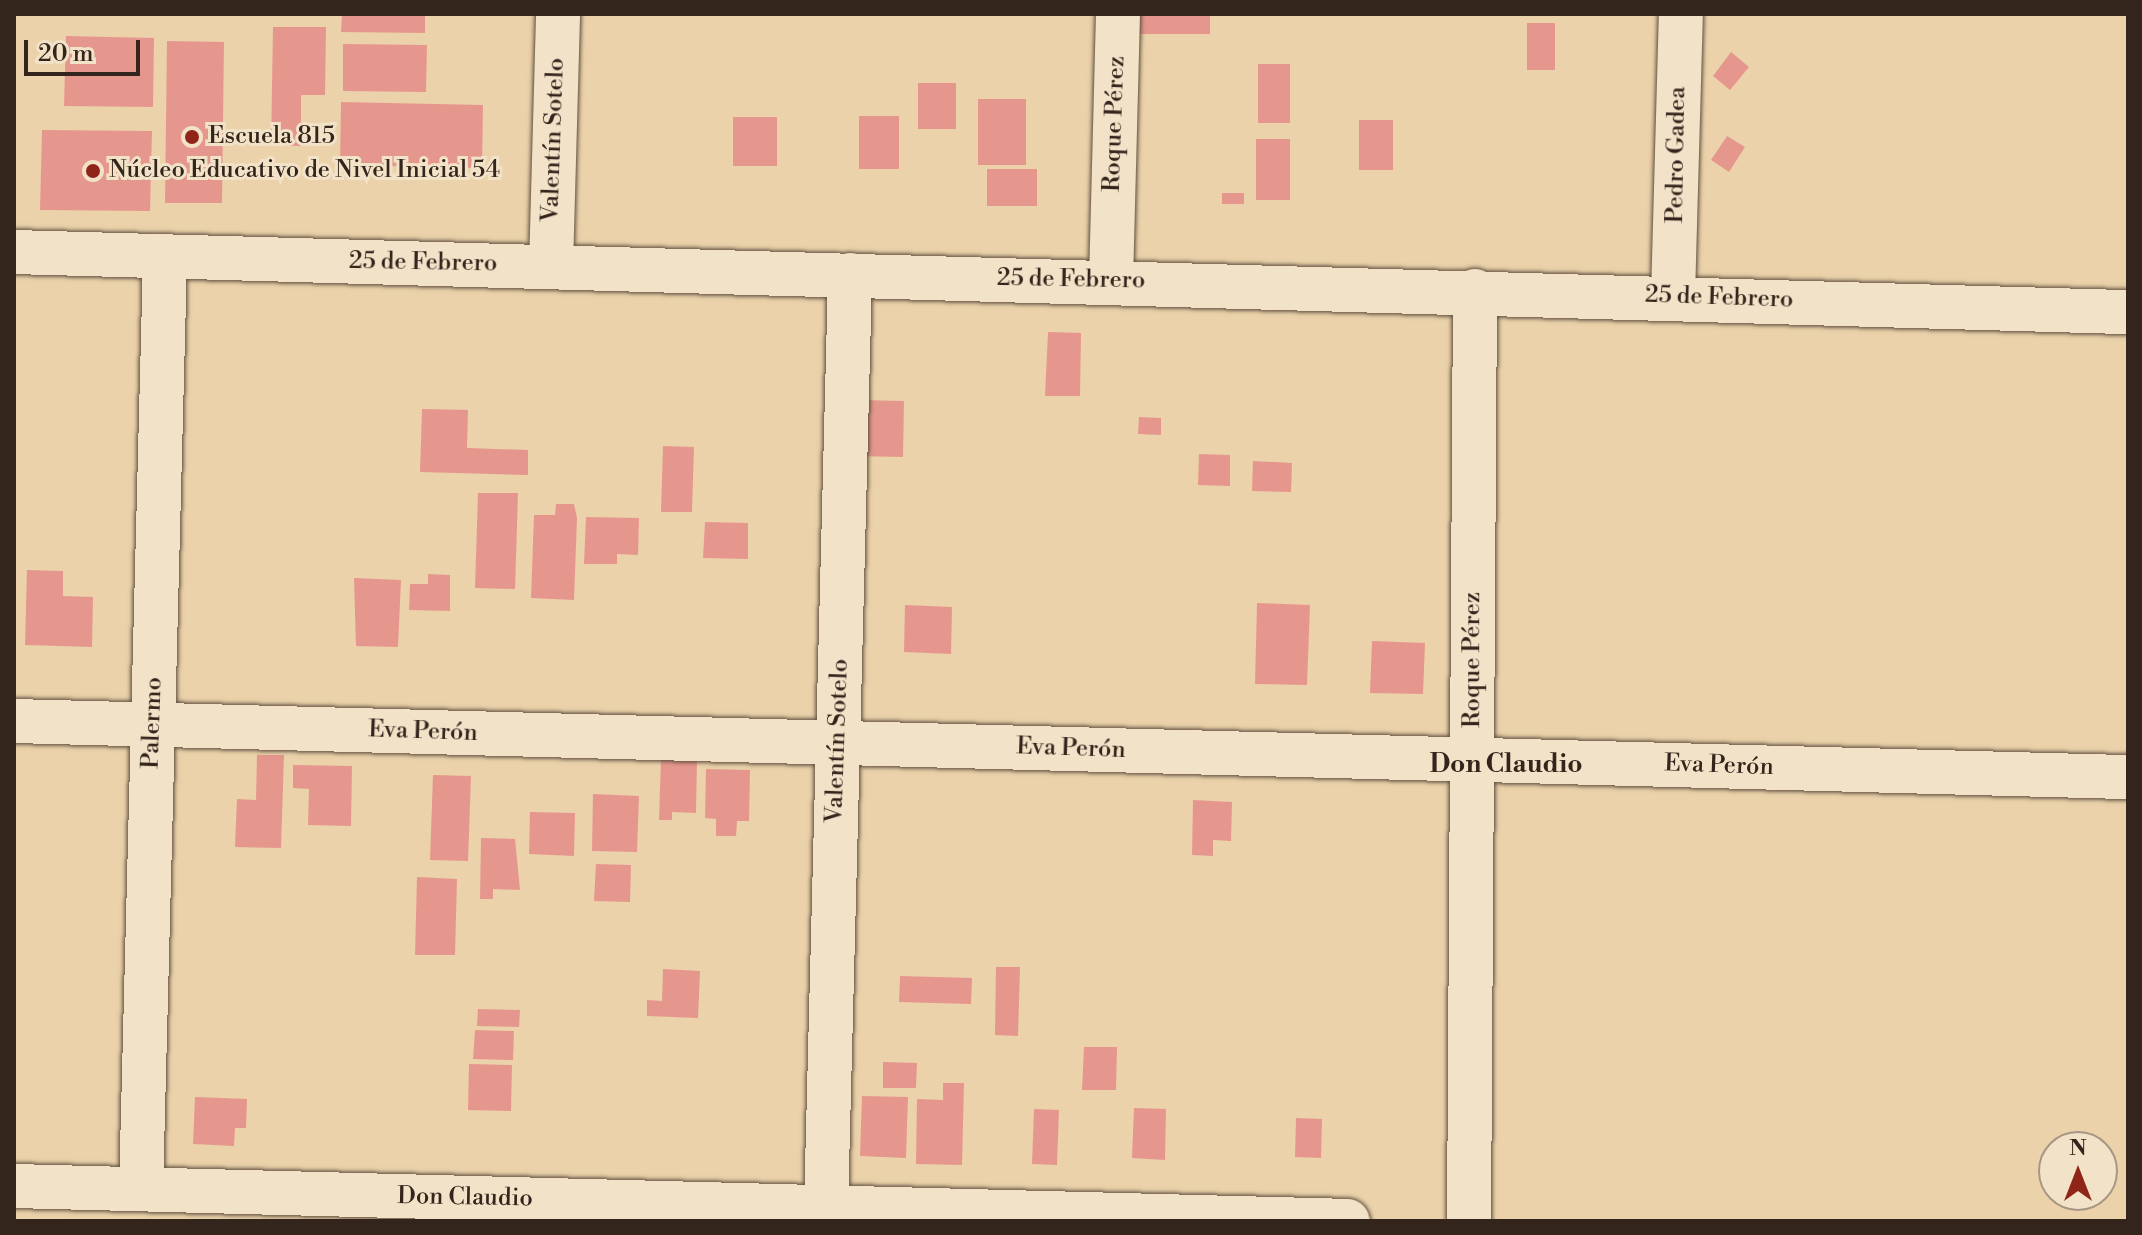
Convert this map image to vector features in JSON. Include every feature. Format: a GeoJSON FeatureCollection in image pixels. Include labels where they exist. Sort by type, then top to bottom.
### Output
{"type":"FeatureCollection","features":[{"type":"Feature","properties":{"kind":"street","name":"Valentín Sotelo"},"geometry":{"type":"LineString","coordinates":[[551,267],[558,14]]}},
{"type":"Feature","properties":{"kind":"street","name":"Roque Pérez"},"geometry":{"type":"LineString","coordinates":[[1111,281],[1118,14]]}},
{"type":"Feature","properties":{"kind":"street","name":"Pedro Gadea"},"geometry":{"type":"LineString","coordinates":[[1673,296],[1681,14]]}},
{"type":"Feature","properties":{"kind":"street","name":"25 de Febrero"},"geometry":{"type":"LineString","coordinates":[[14,252],[1673,296],[2128,312]]}},
{"type":"Feature","properties":{"kind":"street","name":"Palermo"},"geometry":{"type":"LineString","coordinates":[[141,1189],[165,257]]}},
{"type":"Feature","properties":{"kind":"street","name":"Valentín Sotelo"},"geometry":{"type":"LineString","coordinates":[[826,1207],[850,275]]}},
{"type":"Feature","properties":{"kind":"street","name":"Roque Pérez"},"geometry":{"type":"LineString","coordinates":[[1469,1221],[1475,291]]}},
{"type":"Feature","properties":{"kind":"street","name":"Eva Perón"},"geometry":{"type":"LineString","coordinates":[[14,721],[2128,777]]}},
{"type":"Feature","properties":{"kind":"street","name":"Don Claudio"},"geometry":{"type":"LineString","coordinates":[[14,1186],[1348,1221]]}},
{"type":"Feature","properties":{"kind":"building"},"geometry":{"type":"Polygon","coordinates":[[[342,14],[425,14],[425,33],[341,32],[342,14]]]}},
{"type":"Feature","properties":{"kind":"building"},"geometry":{"type":"Polygon","coordinates":[[[1132,14],[1210,14],[1210,34],[1132,34],[1132,14]]]}},
{"type":"Feature","properties":{"kind":"building"},"geometry":{"type":"Polygon","coordinates":[[[1527,23],[1555,23],[1555,70],[1527,70],[1527,23]]]}},
{"type":"Feature","properties":{"kind":"building"},"geometry":{"type":"Polygon","coordinates":[[[273,27],[326,27],[325,95],[301,95],[301,146],[271,145],[273,27]]]}},
{"type":"Feature","properties":{"kind":"building"},"geometry":{"type":"Polygon","coordinates":[[[66,36],[154,38],[153,107],[64,106],[66,36]]]}},
{"type":"Feature","properties":{"kind":"building"},"geometry":{"type":"Polygon","coordinates":[[[167,41],[224,42],[222,203],[165,203],[167,41]]]}},
{"type":"Feature","properties":{"kind":"building"},"geometry":{"type":"Polygon","coordinates":[[[343,44],[427,45],[426,92],[343,91],[343,44]]]}},
{"type":"Feature","properties":{"kind":"building"},"geometry":{"type":"Polygon","coordinates":[[[1731,52],[1749,67],[1730,90],[1713,76],[1731,52]]]}},
{"type":"Feature","properties":{"kind":"building"},"geometry":{"type":"Polygon","coordinates":[[[1258,64],[1290,64],[1290,123],[1258,123],[1258,64]]]}},
{"type":"Feature","properties":{"kind":"building"},"geometry":{"type":"Polygon","coordinates":[[[918,83],[956,83],[956,129],[918,129],[918,83]]]}},
{"type":"Feature","properties":{"kind":"building"},"geometry":{"type":"Polygon","coordinates":[[[978,99],[1026,99],[1026,165],[978,165],[978,99]]]}},
{"type":"Feature","properties":{"kind":"building"},"geometry":{"type":"Polygon","coordinates":[[[341,102],[483,105],[482,168],[340,165],[341,102]]]}},
{"type":"Feature","properties":{"kind":"building"},"geometry":{"type":"Polygon","coordinates":[[[859,116],[899,116],[899,169],[859,169],[859,116]]]}},
{"type":"Feature","properties":{"kind":"building"},"geometry":{"type":"Polygon","coordinates":[[[733,117],[777,117],[777,166],[733,166],[733,117]]]}},
{"type":"Feature","properties":{"kind":"building"},"geometry":{"type":"Polygon","coordinates":[[[1359,120],[1393,120],[1393,170],[1359,170],[1359,120]]]}},
{"type":"Feature","properties":{"kind":"building"},"geometry":{"type":"Polygon","coordinates":[[[42,130],[152,131],[150,211],[40,210],[42,130]]]}},
{"type":"Feature","properties":{"kind":"building"},"geometry":{"type":"Polygon","coordinates":[[[1727,136],[1745,147],[1729,172],[1711,160],[1727,136]]]}},
{"type":"Feature","properties":{"kind":"building"},"geometry":{"type":"Polygon","coordinates":[[[1256,139],[1290,139],[1290,200],[1256,200],[1256,139]]]}},
{"type":"Feature","properties":{"kind":"building"},"geometry":{"type":"Polygon","coordinates":[[[987,169],[1037,169],[1037,206],[987,206],[987,169]]]}},
{"type":"Feature","properties":{"kind":"building"},"geometry":{"type":"Polygon","coordinates":[[[1222,193],[1244,193],[1244,204],[1222,204],[1222,193]]]}},
{"type":"Feature","properties":{"kind":"building"},"geometry":{"type":"Polygon","coordinates":[[[1048,332],[1081,333],[1080,396],[1045,396],[1048,332]]]}},
{"type":"Feature","properties":{"kind":"building"},"geometry":{"type":"Polygon","coordinates":[[[857,400],[904,401],[903,457],[855,456],[857,400]]]}},
{"type":"Feature","properties":{"kind":"building"},"geometry":{"type":"Polygon","coordinates":[[[422,409],[468,410],[467,448],[528,450],[528,475],[420,472],[422,409]]]}},
{"type":"Feature","properties":{"kind":"building"},"geometry":{"type":"Polygon","coordinates":[[[1139,417],[1161,418],[1161,435],[1138,434],[1139,417]]]}},
{"type":"Feature","properties":{"kind":"building"},"geometry":{"type":"Polygon","coordinates":[[[663,446],[694,447],[692,512],[661,512],[663,446]]]}},
{"type":"Feature","properties":{"kind":"building"},"geometry":{"type":"Polygon","coordinates":[[[1199,454],[1230,455],[1230,486],[1198,485],[1199,454]]]}},
{"type":"Feature","properties":{"kind":"building"},"geometry":{"type":"Polygon","coordinates":[[[1253,461],[1292,463],[1291,492],[1252,491],[1253,461]]]}},
{"type":"Feature","properties":{"kind":"building"},"geometry":{"type":"Polygon","coordinates":[[[478,493],[518,493],[515,589],[475,588],[478,493]]]}},
{"type":"Feature","properties":{"kind":"building"},"geometry":{"type":"Polygon","coordinates":[[[556,504],[574,504],[577,518],[574,600],[531,598],[534,515],[555,515],[556,504]]]}},
{"type":"Feature","properties":{"kind":"building"},"geometry":{"type":"Polygon","coordinates":[[[586,517],[639,518],[638,555],[617,554],[617,564],[584,564],[586,517]]]}},
{"type":"Feature","properties":{"kind":"building"},"geometry":{"type":"Polygon","coordinates":[[[705,522],[748,523],[748,559],[703,558],[705,522]]]}},
{"type":"Feature","properties":{"kind":"building"},"geometry":{"type":"Polygon","coordinates":[[[27,570],[63,571],[63,596],[93,597],[92,647],[25,645],[27,570]]]}},
{"type":"Feature","properties":{"kind":"building"},"geometry":{"type":"Polygon","coordinates":[[[428,574],[450,575],[450,611],[409,610],[410,584],[428,584],[428,574]]]}},
{"type":"Feature","properties":{"kind":"building"},"geometry":{"type":"Polygon","coordinates":[[[354,578],[401,580],[398,647],[356,646],[354,578]]]}},
{"type":"Feature","properties":{"kind":"building"},"geometry":{"type":"Polygon","coordinates":[[[1257,603],[1310,605],[1307,685],[1255,684],[1257,603]]]}},
{"type":"Feature","properties":{"kind":"building"},"geometry":{"type":"Polygon","coordinates":[[[905,605],[952,607],[951,654],[904,652],[905,605]]]}},
{"type":"Feature","properties":{"kind":"building"},"geometry":{"type":"Polygon","coordinates":[[[1372,641],[1425,643],[1423,694],[1370,693],[1372,641]]]}},
{"type":"Feature","properties":{"kind":"building"},"geometry":{"type":"Polygon","coordinates":[[[257,755],[284,755],[281,848],[235,847],[237,799],[256,800],[257,755]]]}},
{"type":"Feature","properties":{"kind":"building"},"geometry":{"type":"Polygon","coordinates":[[[661,759],[697,760],[696,813],[672,812],[672,820],[659,820],[661,759]]]}},
{"type":"Feature","properties":{"kind":"building"},"geometry":{"type":"Polygon","coordinates":[[[293,765],[352,766],[351,826],[308,825],[309,789],[293,788],[293,765]]]}},
{"type":"Feature","properties":{"kind":"building"},"geometry":{"type":"Polygon","coordinates":[[[706,769],[750,770],[749,821],[737,821],[736,836],[716,836],[716,819],[705,818],[706,769]]]}},
{"type":"Feature","properties":{"kind":"building"},"geometry":{"type":"Polygon","coordinates":[[[433,775],[471,776],[468,861],[430,860],[433,775]]]}},
{"type":"Feature","properties":{"kind":"building"},"geometry":{"type":"Polygon","coordinates":[[[593,794],[639,796],[637,852],[592,851],[593,794]]]}},
{"type":"Feature","properties":{"kind":"building"},"geometry":{"type":"Polygon","coordinates":[[[1193,800],[1232,802],[1231,841],[1213,840],[1213,856],[1192,855],[1193,800]]]}},
{"type":"Feature","properties":{"kind":"building"},"geometry":{"type":"Polygon","coordinates":[[[530,812],[575,813],[574,856],[529,854],[530,812]]]}},
{"type":"Feature","properties":{"kind":"building"},"geometry":{"type":"Polygon","coordinates":[[[481,838],[515,839],[520,890],[493,889],[493,899],[480,899],[481,838]]]}},
{"type":"Feature","properties":{"kind":"building"},"geometry":{"type":"Polygon","coordinates":[[[596,864],[631,865],[630,902],[594,901],[596,864]]]}},
{"type":"Feature","properties":{"kind":"building"},"geometry":{"type":"Polygon","coordinates":[[[417,877],[457,879],[455,955],[415,955],[417,877]]]}},
{"type":"Feature","properties":{"kind":"building"},"geometry":{"type":"Polygon","coordinates":[[[996,967],[1020,967],[1018,1036],[995,1035],[996,967]]]}},
{"type":"Feature","properties":{"kind":"building"},"geometry":{"type":"Polygon","coordinates":[[[663,969],[700,971],[698,1018],[647,1016],[647,1000],[662,1001],[663,969]]]}},
{"type":"Feature","properties":{"kind":"building"},"geometry":{"type":"Polygon","coordinates":[[[900,976],[972,978],[971,1004],[899,1002],[900,976]]]}},
{"type":"Feature","properties":{"kind":"building"},"geometry":{"type":"Polygon","coordinates":[[[478,1009],[520,1010],[519,1027],[477,1026],[478,1009]]]}},
{"type":"Feature","properties":{"kind":"building"},"geometry":{"type":"Polygon","coordinates":[[[475,1030],[514,1031],[513,1060],[473,1059],[475,1030]]]}},
{"type":"Feature","properties":{"kind":"building"},"geometry":{"type":"Polygon","coordinates":[[[1084,1047],[1117,1047],[1116,1090],[1082,1090],[1084,1047]]]}},
{"type":"Feature","properties":{"kind":"building"},"geometry":{"type":"Polygon","coordinates":[[[883,1062],[917,1063],[916,1088],[883,1088],[883,1062]]]}},
{"type":"Feature","properties":{"kind":"building"},"geometry":{"type":"Polygon","coordinates":[[[469,1064],[512,1065],[511,1111],[468,1110],[469,1064]]]}},
{"type":"Feature","properties":{"kind":"building"},"geometry":{"type":"Polygon","coordinates":[[[943,1083],[964,1083],[962,1165],[916,1164],[917,1099],[943,1100],[943,1083]]]}},
{"type":"Feature","properties":{"kind":"building"},"geometry":{"type":"Polygon","coordinates":[[[862,1096],[908,1097],[906,1158],[860,1156],[862,1096]]]}},
{"type":"Feature","properties":{"kind":"building"},"geometry":{"type":"Polygon","coordinates":[[[195,1097],[247,1099],[246,1128],[235,1128],[234,1146],[193,1144],[195,1097]]]}},
{"type":"Feature","properties":{"kind":"building"},"geometry":{"type":"Polygon","coordinates":[[[1134,1108],[1166,1109],[1165,1160],[1132,1158],[1134,1108]]]}},
{"type":"Feature","properties":{"kind":"building"},"geometry":{"type":"Polygon","coordinates":[[[1034,1109],[1059,1110],[1057,1165],[1032,1164],[1034,1109]]]}},
{"type":"Feature","properties":{"kind":"building"},"geometry":{"type":"Polygon","coordinates":[[[1296,1118],[1322,1119],[1321,1158],[1295,1157],[1296,1118]]]}},
{"type":"Feature","properties":{"kind":"place","name":"Escuela 815"},"geometry":{"type":"Point","coordinates":[192,137]}},
{"type":"Feature","properties":{"kind":"place","name":"Núcleo Educativo de Nivel Inicial 54"},"geometry":{"type":"Point","coordinates":[93,171]}},
{"type":"Feature","properties":{"kind":"district","name":"Don Claudio"},"geometry":{"type":"Point","coordinates":[1506,765]}}]}
